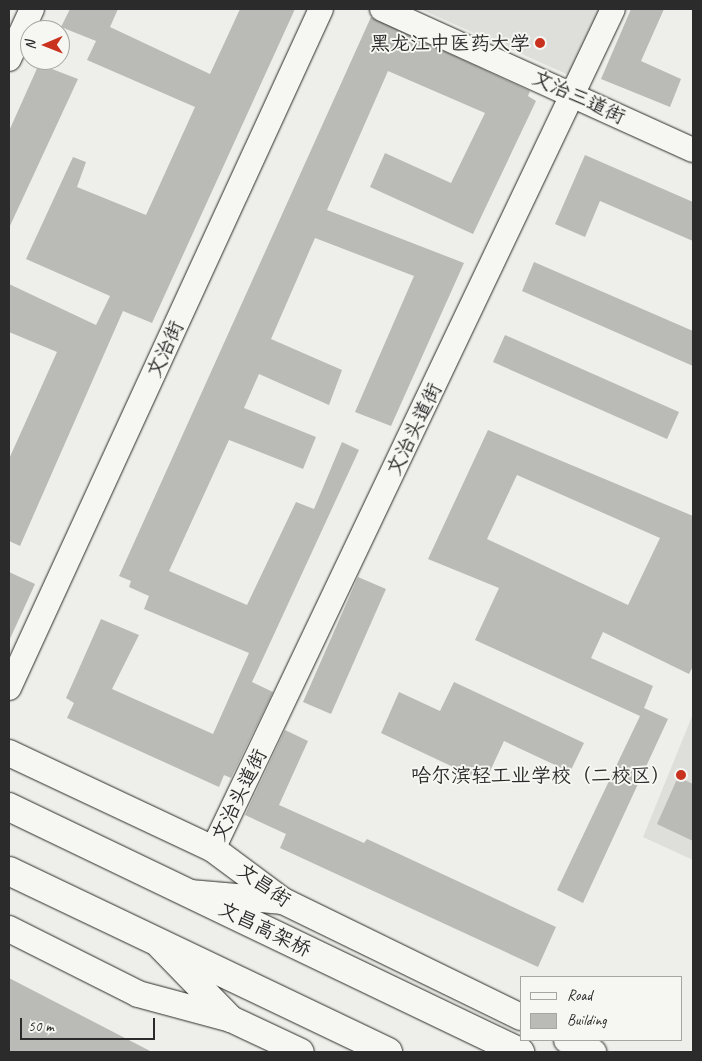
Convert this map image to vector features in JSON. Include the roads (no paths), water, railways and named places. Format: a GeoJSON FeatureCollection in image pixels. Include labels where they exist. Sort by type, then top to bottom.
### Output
{"type":"FeatureCollection","features":[{"type":"Feature","properties":{"kind":"highway","name":"文昌高架桥"},"geometry":{"type":"LineString","coordinates":[[9,807],[190,892],[520,1052]]}},
{"type":"Feature","properties":{"kind":"highway"},"geometry":{"type":"LineString","coordinates":[[9,871],[160,946],[388,1052]]}},
{"type":"Feature","properties":{"kind":"main road","name":"文昌街"},"geometry":{"type":"LineString","coordinates":[[9,753],[213,849],[283,901],[520,1017]]}},
{"type":"Feature","properties":{"kind":"main road"},"geometry":{"type":"LineString","coordinates":[[190,892],[283,901]]}},
{"type":"Feature","properties":{"kind":"main road"},"geometry":{"type":"LineString","coordinates":[[9,929],[138,994],[231,1019],[301,1052]]}},
{"type":"Feature","properties":{"kind":"main road"},"geometry":{"type":"LineString","coordinates":[[160,946],[231,1019]]}},
{"type":"Feature","properties":{"kind":"main road"},"geometry":{"type":"LineString","coordinates":[[570,1041],[593,1052]]}},
{"type":"Feature","properties":{"kind":"street"},"geometry":{"type":"LineString","coordinates":[[9,58],[32,9]]}},
{"type":"Feature","properties":{"kind":"street","name":"文治街"},"geometry":{"type":"LineString","coordinates":[[9,688],[321,9]]}},
{"type":"Feature","properties":{"kind":"street","name":"文治三道街"},"geometry":{"type":"LineString","coordinates":[[382,9],[575,94],[693,150]]}},
{"type":"Feature","properties":{"kind":"street","name":"文治头道街"},"geometry":{"type":"LineString","coordinates":[[213,849],[575,94],[613,9]]}},
{"type":"Feature","properties":{"kind":"place","name":"黑龙江中医药大学"},"geometry":{"type":"Point","coordinates":[540,43]}},
{"type":"Feature","properties":{"kind":"place","name":"哈尔滨轻工业学校（二校区）"},"geometry":{"type":"Point","coordinates":[681,775]}}]}
